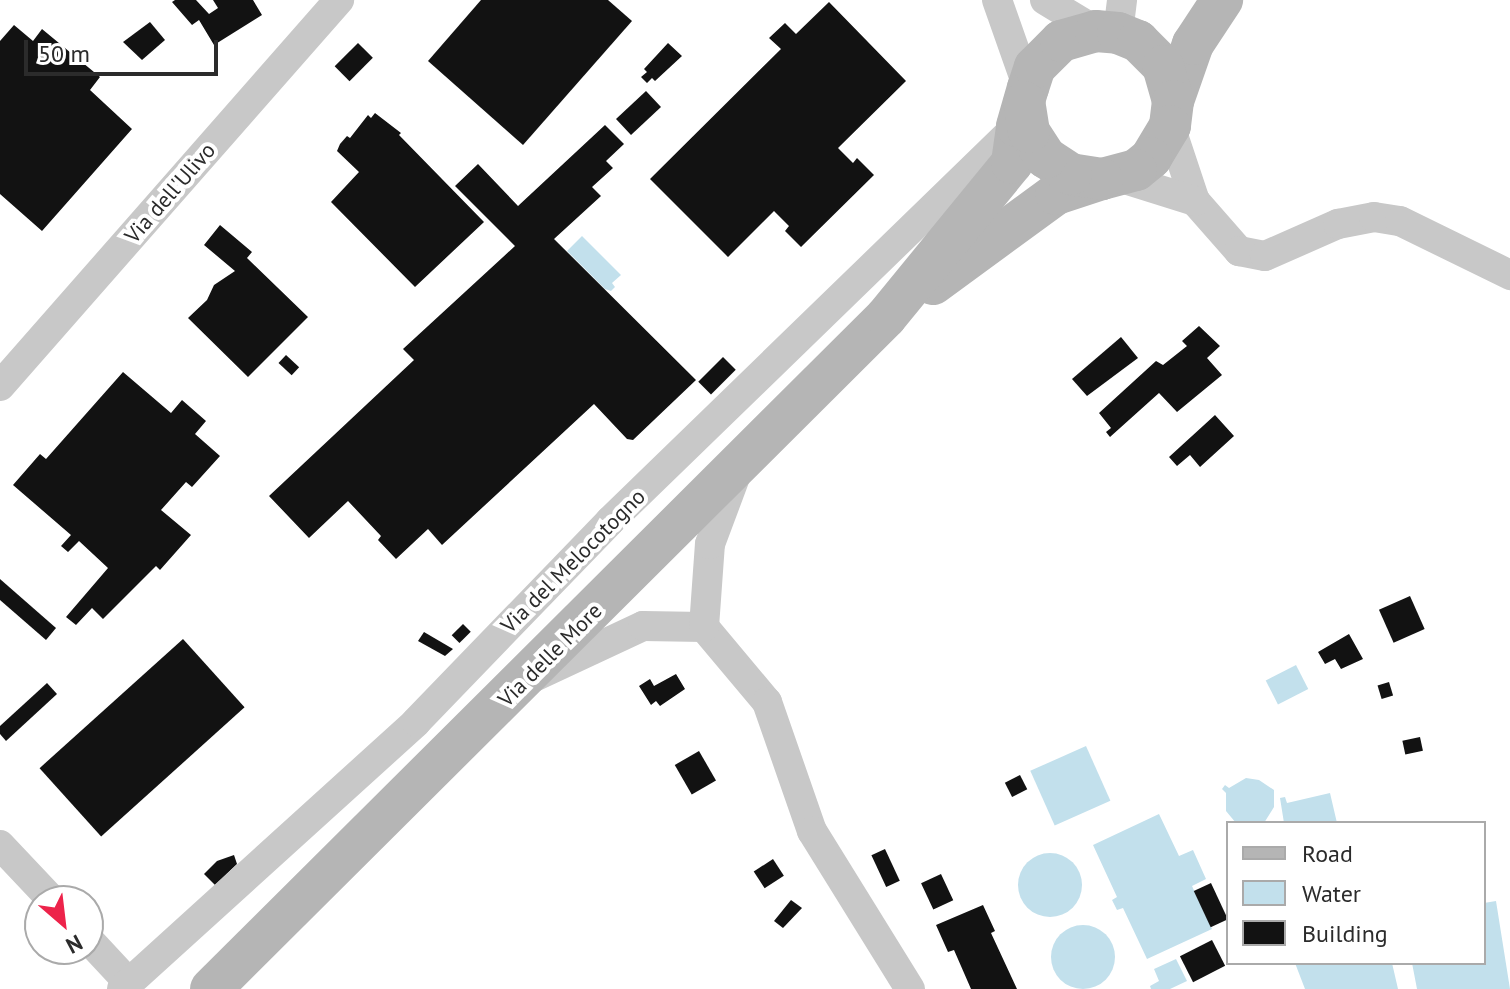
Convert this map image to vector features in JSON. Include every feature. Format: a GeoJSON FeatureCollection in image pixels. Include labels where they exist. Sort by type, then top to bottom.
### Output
{"type":"FeatureCollection","features":[{"type":"Feature","properties":{"kind":"main road"},"geometry":{"type":"LineString","coordinates":[[886,317],[1012,163],[1023,105],[1035,67],[1061,41],[1119,26],[1179,23],[1214,0]]}},
{"type":"Feature","properties":{"kind":"main road"},"geometry":{"type":"LineString","coordinates":[[886,317],[1056,194],[1110,178],[1151,158],[1172,113],[1193,44],[1222,0]]}},
{"type":"Feature","properties":{"kind":"main road"},"geometry":{"type":"LineString","coordinates":[[1119,26],[1163,66],[1172,113]]}},
{"type":"Feature","properties":{"kind":"main road"},"geometry":{"type":"LineString","coordinates":[[1023,105],[1029,132],[1046,158],[1071,174],[1110,178]]}},
{"type":"Feature","properties":{"kind":"main road","name":"Via delle More"},"geometry":{"type":"LineString","coordinates":[[211,989],[886,317]]}},
{"type":"Feature","properties":{"kind":"street","name":"Via dell'Ulivo"},"geometry":{"type":"LineString","coordinates":[[0,386],[339,0]]}},
{"type":"Feature","properties":{"kind":"street"},"geometry":{"type":"LineString","coordinates":[[997,0],[1023,105]]}},
{"type":"Feature","properties":{"kind":"street"},"geometry":{"type":"LineString","coordinates":[[1045,0],[1119,26]]}},
{"type":"Feature","properties":{"kind":"street","name":"Via del Melocotogno"},"geometry":{"type":"LineString","coordinates":[[126,986],[416,722],[610,521],[1023,105]]}},
{"type":"Feature","properties":{"kind":"street"},"geometry":{"type":"LineString","coordinates":[[1172,113],[1195,201],[1239,251],[1265,256],[1338,224],[1374,217],[1400,221],[1510,275]]}},
{"type":"Feature","properties":{"kind":"street"},"geometry":{"type":"LineString","coordinates":[[1110,178],[1195,201]]}},
{"type":"Feature","properties":{"kind":"street"},"geometry":{"type":"LineString","coordinates":[[739,466],[710,544],[704,627],[767,702],[812,831],[876,939],[910,989]]}},
{"type":"Feature","properties":{"kind":"street"},"geometry":{"type":"LineString","coordinates":[[521,683],[643,626],[704,627]]}},
{"type":"Feature","properties":{"kind":"street"},"geometry":{"type":"LineString","coordinates":[[0,845],[38,885]]}},
{"type":"Feature","properties":{"kind":"street"},"geometry":{"type":"LineString","coordinates":[[104,959],[126,986]]}},
{"type":"Feature","properties":{"kind":"water"},"geometry":{"type":"Polygon","coordinates":[[[582,236],[621,275],[612,283],[615,287],[611,291],[605,289],[567,251],[582,236]]]}},
{"type":"Feature","properties":{"kind":"water"},"geometry":{"type":"Polygon","coordinates":[[[1296,665],[1308,689],[1278,704],[1266,680],[1296,665]]]}},
{"type":"Feature","properties":{"kind":"water"},"geometry":{"type":"Polygon","coordinates":[[[1086,746],[1110,801],[1055,826],[1030,771],[1086,746]]]}},
{"type":"Feature","properties":{"kind":"water"},"geometry":{"type":"Polygon","coordinates":[[[1246,778],[1259,780],[1274,790],[1274,807],[1265,821],[1234,821],[1226,811],[1226,793],[1222,789],[1225,785],[1229,788],[1246,778]]]}},
{"type":"Feature","properties":{"kind":"water"},"geometry":{"type":"Polygon","coordinates":[[[1330,793],[1337,821],[1284,821],[1280,798],[1285,797],[1287,803],[1330,793]]]}},
{"type":"Feature","properties":{"kind":"water"},"geometry":{"type":"Polygon","coordinates":[[[1159,814],[1179,856],[1193,850],[1206,879],[1192,886],[1212,929],[1147,959],[1123,908],[1117,910],[1112,900],[1117,897],[1093,845],[1159,814]]]}},
{"type":"Feature","properties":{"kind":"water"},"geometry":{"type":"Polygon","coordinates":[[[1044,853],[1056,853],[1073,862],[1080,873],[1080,897],[1073,908],[1056,917],[1044,917],[1032,912],[1023,903],[1018,891],[1018,879],[1023,867],[1032,858],[1044,853]]]}},
{"type":"Feature","properties":{"kind":"water"},"geometry":{"type":"Polygon","coordinates":[[[1496,901],[1510,989],[1417,989],[1412,965],[1486,965],[1486,903],[1496,901]]]}},
{"type":"Feature","properties":{"kind":"water"},"geometry":{"type":"Polygon","coordinates":[[[1083,925],[1095,927],[1106,934],[1113,945],[1113,969],[1106,980],[1095,987],[1083,989],[1071,987],[1060,980],[1053,969],[1051,957],[1053,945],[1060,934],[1071,927],[1083,925]]]}},
{"type":"Feature","properties":{"kind":"water"},"geometry":{"type":"Polygon","coordinates":[[[1176,959],[1187,981],[1170,989],[1151,989],[1150,986],[1159,981],[1154,969],[1176,959]]]}},
{"type":"Feature","properties":{"kind":"water"},"geometry":{"type":"Polygon","coordinates":[[[1296,965],[1392,965],[1398,989],[1305,989],[1296,965]]]}},
{"type":"Feature","properties":{"kind":"building"},"geometry":{"type":"Polygon","coordinates":[[[196,0],[209,14],[218,8],[213,0],[253,0],[262,15],[214,45],[199,20],[192,25],[172,2],[196,0]]]}},
{"type":"Feature","properties":{"kind":"building"},"geometry":{"type":"Polygon","coordinates":[[[481,0],[608,0],[632,21],[523,145],[428,61],[481,0]]]}},
{"type":"Feature","properties":{"kind":"building"},"geometry":{"type":"Polygon","coordinates":[[[829,2],[906,81],[838,148],[853,163],[857,158],[874,175],[801,247],[785,231],[789,226],[774,211],[728,257],[650,179],[781,49],[769,38],[785,23],[796,34],[829,2]]]}},
{"type":"Feature","properties":{"kind":"building"},"geometry":{"type":"Polygon","coordinates":[[[150,22],[165,40],[142,60],[123,42],[150,22]]]}},
{"type":"Feature","properties":{"kind":"building"},"geometry":{"type":"Polygon","coordinates":[[[14,25],[33,41],[42,29],[100,77],[90,90],[132,129],[42,231],[0,194],[0,41],[14,25]]]}},
{"type":"Feature","properties":{"kind":"building"},"geometry":{"type":"Polygon","coordinates":[[[358,43],[373,58],[350,81],[335,66],[358,43]]]}},
{"type":"Feature","properties":{"kind":"building"},"geometry":{"type":"Polygon","coordinates":[[[668,43],[682,56],[655,81],[652,78],[647,83],[641,77],[647,72],[644,69],[668,43]]]}},
{"type":"Feature","properties":{"kind":"building"},"geometry":{"type":"Polygon","coordinates":[[[646,91],[661,107],[631,135],[616,119],[646,91]]]}},
{"type":"Feature","properties":{"kind":"building"},"geometry":{"type":"Polygon","coordinates":[[[375,113],[401,133],[399,135],[484,222],[415,287],[331,202],[359,172],[337,151],[340,144],[347,136],[350,138],[368,115],[371,118],[375,113]]]}},
{"type":"Feature","properties":{"kind":"building"},"geometry":{"type":"Polygon","coordinates":[[[605,125],[624,144],[606,161],[613,168],[592,187],[601,196],[554,239],[696,380],[633,440],[627,439],[594,404],[442,545],[428,529],[396,559],[378,540],[381,536],[348,501],[309,538],[269,496],[414,360],[403,349],[515,246],[455,186],[478,164],[518,206],[605,125]]]}},
{"type":"Feature","properties":{"kind":"building"},"geometry":{"type":"Polygon","coordinates":[[[220,225],[252,252],[247,258],[308,317],[248,377],[188,318],[207,300],[214,285],[235,271],[204,245],[220,225]]]}},
{"type":"Feature","properties":{"kind":"building"},"geometry":{"type":"Polygon","coordinates":[[[1199,326],[1220,346],[1207,358],[1222,375],[1177,412],[1159,393],[1110,437],[1106,432],[1111,428],[1099,413],[1156,361],[1163,365],[1187,346],[1182,341],[1199,326]]]}},
{"type":"Feature","properties":{"kind":"building"},"geometry":{"type":"Polygon","coordinates":[[[1121,337],[1138,358],[1087,396],[1072,379],[1121,337]]]}},
{"type":"Feature","properties":{"kind":"building"},"geometry":{"type":"Polygon","coordinates":[[[286,355],[299,367],[292,375],[278,363],[286,355]]]}},
{"type":"Feature","properties":{"kind":"building"},"geometry":{"type":"Polygon","coordinates":[[[723,357],[736,370],[711,394],[698,382],[723,357]]]}},
{"type":"Feature","properties":{"kind":"building"},"geometry":{"type":"Polygon","coordinates":[[[123,372],[171,413],[182,400],[206,421],[195,434],[220,456],[192,487],[186,482],[161,510],[191,535],[160,570],[156,566],[103,619],[92,608],[76,625],[66,617],[108,568],[79,541],[68,552],[61,546],[71,535],[13,485],[40,454],[46,459],[123,372]]]}},
{"type":"Feature","properties":{"kind":"building"},"geometry":{"type":"Polygon","coordinates":[[[1215,415],[1234,436],[1200,467],[1190,455],[1177,466],[1169,457],[1215,415]]]}},
{"type":"Feature","properties":{"kind":"building"},"geometry":{"type":"Polygon","coordinates":[[[0,579],[56,628],[46,640],[0,600],[0,579]]]}},
{"type":"Feature","properties":{"kind":"building"},"geometry":{"type":"Polygon","coordinates":[[[1410,596],[1425,629],[1394,643],[1379,610],[1410,596]]]}},
{"type":"Feature","properties":{"kind":"building"},"geometry":{"type":"Polygon","coordinates":[[[463,624],[471,632],[459,643],[452,635],[463,624]]]}},
{"type":"Feature","properties":{"kind":"building"},"geometry":{"type":"Polygon","coordinates":[[[424,632],[453,649],[445,656],[418,641],[424,632]]]}},
{"type":"Feature","properties":{"kind":"building"},"geometry":{"type":"Polygon","coordinates":[[[1349,634],[1363,659],[1341,669],[1335,659],[1325,664],[1318,652],[1349,634]]]}},
{"type":"Feature","properties":{"kind":"building"},"geometry":{"type":"Polygon","coordinates":[[[183,639],[245,707],[101,837],[40,768],[183,639]]]}},
{"type":"Feature","properties":{"kind":"building"},"geometry":{"type":"Polygon","coordinates":[[[676,674],[685,689],[660,706],[656,701],[651,705],[639,686],[650,679],[654,686],[676,674]]]}},
{"type":"Feature","properties":{"kind":"building"},"geometry":{"type":"Polygon","coordinates":[[[1389,682],[1393,695],[1382,699],[1378,686],[1389,682]]]}},
{"type":"Feature","properties":{"kind":"building"},"geometry":{"type":"Polygon","coordinates":[[[47,683],[57,694],[6,741],[0,734],[0,726],[47,683]]]}},
{"type":"Feature","properties":{"kind":"building"},"geometry":{"type":"Polygon","coordinates":[[[1420,737],[1423,751],[1405,754],[1402,741],[1420,737]]]}},
{"type":"Feature","properties":{"kind":"building"},"geometry":{"type":"Polygon","coordinates":[[[699,751],[716,780],[692,794],[675,765],[699,751]]]}},
{"type":"Feature","properties":{"kind":"building"},"geometry":{"type":"Polygon","coordinates":[[[1020,775],[1027,789],[1012,797],[1005,783],[1020,775]]]}},
{"type":"Feature","properties":{"kind":"building"},"geometry":{"type":"Polygon","coordinates":[[[885,849],[900,881],[886,887],[871,855],[885,849]]]}},
{"type":"Feature","properties":{"kind":"building"},"geometry":{"type":"Polygon","coordinates":[[[234,855],[237,864],[215,885],[204,874],[217,861],[234,855]]]}},
{"type":"Feature","properties":{"kind":"building"},"geometry":{"type":"Polygon","coordinates":[[[773,859],[784,876],[765,888],[754,872],[773,859]]]}},
{"type":"Feature","properties":{"kind":"building"},"geometry":{"type":"Polygon","coordinates":[[[941,874],[953,900],[933,910],[921,883],[941,874]]]}},
{"type":"Feature","properties":{"kind":"building"},"geometry":{"type":"Polygon","coordinates":[[[1211,883],[1226,920],[1211,927],[1194,891],[1211,883]]]}},
{"type":"Feature","properties":{"kind":"building"},"geometry":{"type":"Polygon","coordinates":[[[791,900],[802,908],[783,928],[774,921],[791,900]]]}},
{"type":"Feature","properties":{"kind":"building"},"geometry":{"type":"Polygon","coordinates":[[[983,905],[995,931],[991,933],[1017,989],[971,989],[954,950],[948,952],[936,925],[983,905]]]}},
{"type":"Feature","properties":{"kind":"building"},"geometry":{"type":"Polygon","coordinates":[[[1212,940],[1225,966],[1193,982],[1180,956],[1212,940]]]}}]}
